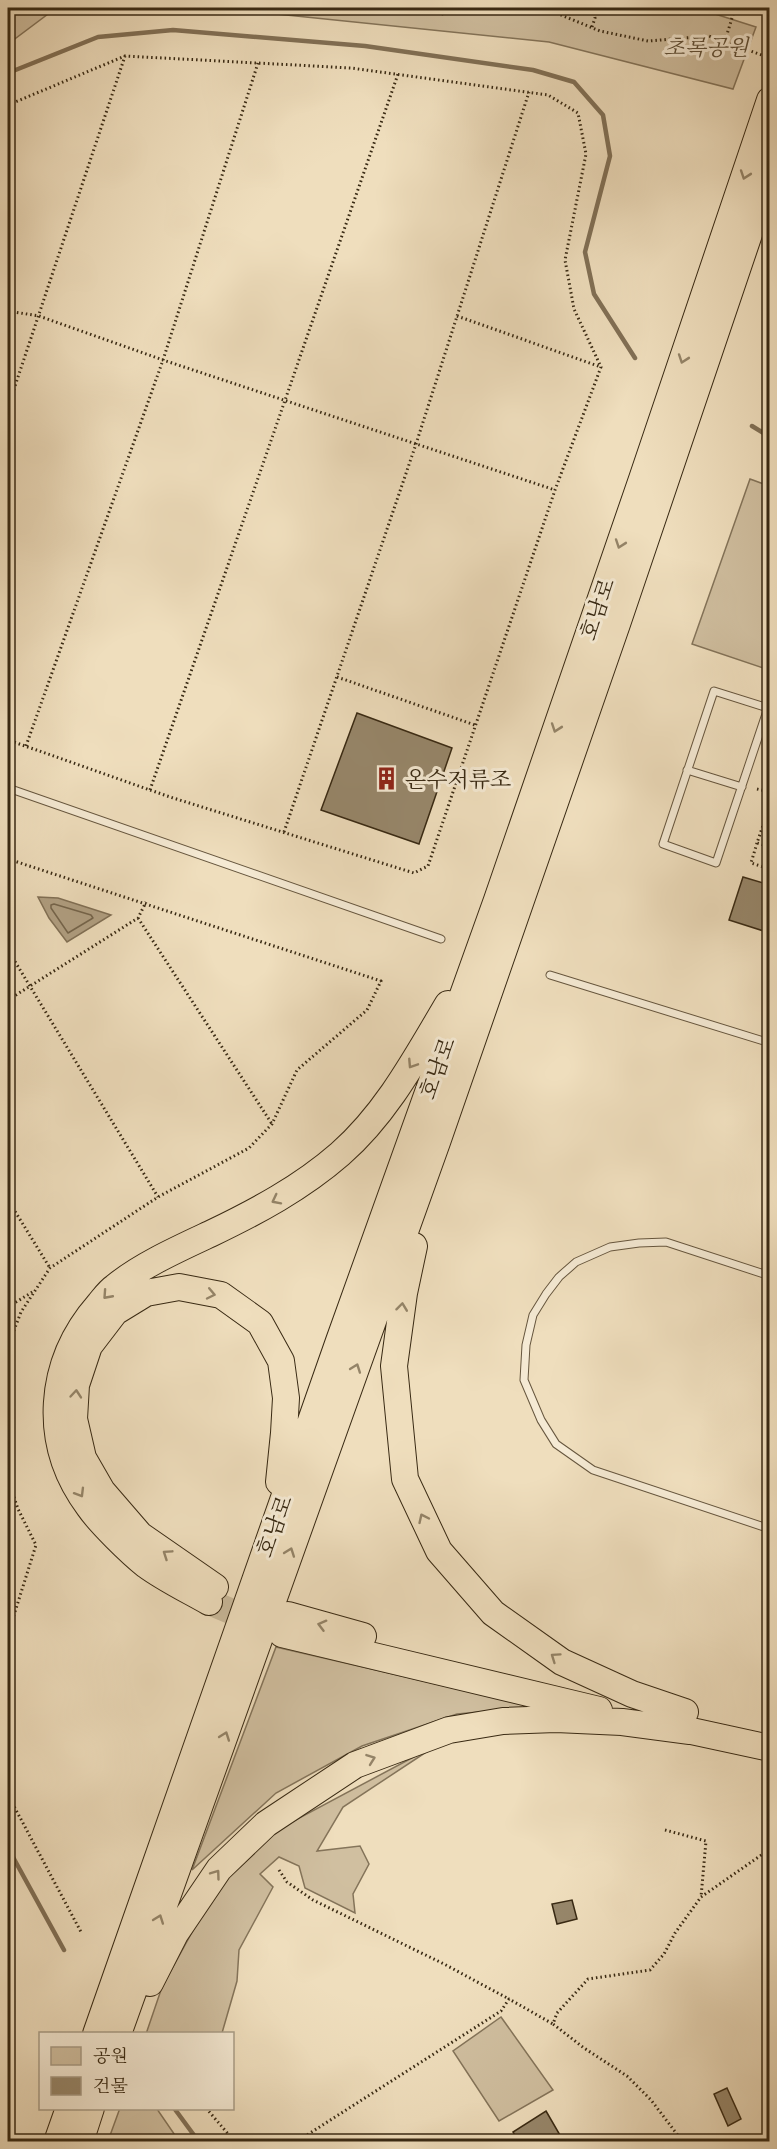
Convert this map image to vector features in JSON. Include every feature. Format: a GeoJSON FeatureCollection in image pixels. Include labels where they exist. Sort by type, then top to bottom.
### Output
{"type":"FeatureCollection","features":[{"type":"Feature","properties":{"kind":"highway","name":"호남로"},"geometry":{"type":"LineString","coordinates":[[97,2032],[497,900],[767,110]]}},
{"type":"Feature","properties":{"kind":"highway","name":"호남로"},"geometry":{"type":"LineString","coordinates":[[119,2032],[437,1142],[617,624],[770,172]]}},
{"type":"Feature","properties":{"kind":"highway"},"geometry":{"type":"LineString","coordinates":[[264,1555],[280,1475],[286,1398],[281,1361],[260,1323],[221,1296],[178,1287],[146,1293],[115,1312],[89,1346],[76,1385],[74,1419],[83,1458],[102,1491],[140,1536],[212,1594],[146,1565],[89,1508],[73,1481],[63,1453],[56,1420],[57,1385],[69,1347],[86,1319],[114,1287],[165,1256],[285,1196],[340,1154],[376,1118],[416,1058],[454,993],[497,900]]}},
{"type":"Feature","properties":{"kind":"highway"},"geometry":{"type":"LineString","coordinates":[[437,1142],[404,1293],[394,1366],[405,1479],[439,1551],[493,1613],[562,1662],[688,1722]]}},
{"type":"Feature","properties":{"kind":"highway"},"geometry":{"type":"LineString","coordinates":[[285,1624],[419,1652],[688,1722],[770,1748]]}},
{"type":"Feature","properties":{"kind":"highway"},"geometry":{"type":"LineString","coordinates":[[125,2032],[175,1934],[219,1869],[266,1824],[355,1765],[448,1730],[503,1721],[556,1719],[688,1722],[770,1731]]}},
{"type":"Feature","properties":{"kind":"highway"},"geometry":{"type":"LineString","coordinates":[[57,2142],[69,2110]]}},
{"type":"Feature","properties":{"kind":"highway"},"geometry":{"type":"LineString","coordinates":[[80,2142],[91,2110]]}},
{"type":"Feature","properties":{"kind":"lane"},"geometry":{"type":"LineString","coordinates":[[714,691],[769,708],[716,863],[663,844],[714,691]]}},
{"type":"Feature","properties":{"kind":"lane"},"geometry":{"type":"LineString","coordinates":[[687,770],[742,787]]}},
{"type":"Feature","properties":{"kind":"lane"},"geometry":{"type":"LineString","coordinates":[[8,788],[441,939]]}},
{"type":"Feature","properties":{"kind":"lane"},"geometry":{"type":"LineString","coordinates":[[550,975],[770,1043]]}},
{"type":"Feature","properties":{"kind":"lane"},"geometry":{"type":"LineString","coordinates":[[770,1276],[666,1242],[610,1247],[576,1262],[546,1294],[532,1315],[526,1345],[524,1380],[556,1444],[593,1470],[770,1529]]}},
{"type":"Feature","properties":{"kind":"path"},"geometry":{"type":"LineString","coordinates":[[420,8],[441,14],[498,8]]}},
{"type":"Feature","properties":{"kind":"path"},"geometry":{"type":"LineString","coordinates":[[544,8],[592,27],[648,41],[709,36],[770,58]]}},
{"type":"Feature","properties":{"kind":"path"},"geometry":{"type":"LineString","coordinates":[[592,27],[595,18],[593,8]]}},
{"type":"Feature","properties":{"kind":"path"},"geometry":{"type":"LineString","coordinates":[[725,41],[735,8]]}},
{"type":"Feature","properties":{"kind":"path"},"geometry":{"type":"LineString","coordinates":[[8,407],[125,56]]}},
{"type":"Feature","properties":{"kind":"path"},"geometry":{"type":"LineString","coordinates":[[8,105],[125,56],[351,68],[548,95],[578,113],[586,154],[565,260],[574,309],[601,367],[555,490],[428,866],[414,873],[150,790],[8,740]]}},
{"type":"Feature","properties":{"kind":"path"},"geometry":{"type":"LineString","coordinates":[[26,746],[163,360],[259,63]]}},
{"type":"Feature","properties":{"kind":"path"},"geometry":{"type":"LineString","coordinates":[[150,790],[398,74]]}},
{"type":"Feature","properties":{"kind":"path"},"geometry":{"type":"LineString","coordinates":[[284,832],[416,444],[529,92]]}},
{"type":"Feature","properties":{"kind":"path"},"geometry":{"type":"LineString","coordinates":[[8,311],[39,316],[163,360],[555,490]]}},
{"type":"Feature","properties":{"kind":"path"},"geometry":{"type":"LineString","coordinates":[[457,316],[601,367]]}},
{"type":"Feature","properties":{"kind":"path"},"geometry":{"type":"LineString","coordinates":[[337,677],[476,725]]}},
{"type":"Feature","properties":{"kind":"path"},"geometry":{"type":"LineString","coordinates":[[757,789],[770,792]]}},
{"type":"Feature","properties":{"kind":"path"},"geometry":{"type":"LineString","coordinates":[[770,805],[751,863],[770,868]]}},
{"type":"Feature","properties":{"kind":"path"},"geometry":{"type":"LineString","coordinates":[[757,843],[770,847]]}},
{"type":"Feature","properties":{"kind":"path"},"geometry":{"type":"LineString","coordinates":[[8,858],[381,981],[367,1010],[297,1070],[272,1124],[249,1148],[158,1197],[50,1268],[21,1312],[8,1346]]}},
{"type":"Feature","properties":{"kind":"path"},"geometry":{"type":"LineString","coordinates":[[8,1000],[138,918],[146,903]]}},
{"type":"Feature","properties":{"kind":"path"},"geometry":{"type":"LineString","coordinates":[[138,918],[272,1124]]}},
{"type":"Feature","properties":{"kind":"path"},"geometry":{"type":"LineString","coordinates":[[8,950],[158,1197]]}},
{"type":"Feature","properties":{"kind":"path"},"geometry":{"type":"LineString","coordinates":[[8,1200],[50,1268]]}},
{"type":"Feature","properties":{"kind":"path"},"geometry":{"type":"LineString","coordinates":[[8,1307],[35,1291]]}},
{"type":"Feature","properties":{"kind":"path"},"geometry":{"type":"LineString","coordinates":[[8,1480],[18,1509],[36,1545],[8,1634]]}},
{"type":"Feature","properties":{"kind":"path"},"geometry":{"type":"LineString","coordinates":[[8,1795],[81,1932]]}},
{"type":"Feature","properties":{"kind":"path"},"geometry":{"type":"LineString","coordinates":[[665,1830],[706,1841],[701,1897]]}},
{"type":"Feature","properties":{"kind":"path"},"geometry":{"type":"LineString","coordinates":[[553,2024],[557,2013],[588,1979],[650,1970],[664,1954],[675,1933],[701,1897],[770,1849]]}},
{"type":"Feature","properties":{"kind":"path"},"geometry":{"type":"LineString","coordinates":[[279,1870],[286,1882],[313,1900],[444,1964],[553,2024],[584,2048],[627,2076],[651,2100],[683,2142]]}},
{"type":"Feature","properties":{"kind":"path"},"geometry":{"type":"LineString","coordinates":[[8,1941],[14,1956],[8,1977]]}},
{"type":"Feature","properties":{"kind":"path"},"geometry":{"type":"LineString","coordinates":[[296,2142],[501,2011],[509,1999]]}},
{"type":"Feature","properties":{"kind":"path"},"geometry":{"type":"LineString","coordinates":[[207,2110],[235,2142]]}},
{"type":"Feature","properties":{"kind":"green space"},"geometry":{"type":"Polygon","coordinates":[[[8,8],[56,8],[8,44],[8,8]]]}},
{"type":"Feature","properties":{"kind":"green space","name":"초록공원"},"geometry":{"type":"Polygon","coordinates":[[[93,8],[684,8],[712,13],[756,27],[733,89],[549,42],[257,12],[93,8]]]}},
{"type":"Feature","properties":{"kind":"green space"},"geometry":{"type":"Polygon","coordinates":[[[750,479],[769,486],[769,670],[692,644],[750,479]]]}},
{"type":"Feature","properties":{"kind":"green space"},"geometry":{"type":"Polygon","coordinates":[[[276,1647],[536,1707],[457,1714],[362,1746],[276,1793],[192,1870],[276,1647]]]}},
{"type":"Feature","properties":{"kind":"green space"},"geometry":{"type":"Polygon","coordinates":[[[440,1743],[343,1807],[317,1851],[360,1846],[369,1864],[353,1894],[355,1913],[305,1888],[299,1866],[279,1857],[260,1874],[273,1887],[239,1950],[237,1981],[222,2032],[147,2032],[162,1987],[213,1894],[256,1841],[440,1743]]]}},
{"type":"Feature","properties":{"kind":"green space"},"geometry":{"type":"Polygon","coordinates":[[[501,2017],[553,2090],[499,2121],[453,2051],[501,2017]]]}},
{"type":"Feature","properties":{"kind":"green space"},"geometry":{"type":"Polygon","coordinates":[[[119,2110],[158,2110],[179,2141],[108,2141],[119,2110]]]}},
{"type":"Feature","properties":{"kind":"water"},"geometry":{"type":"Polygon","coordinates":[[[38,897],[58,898],[111,915],[67,942],[49,918],[38,897]]]}},
{"type":"Feature","properties":{"kind":"building","name":"온수저류조"},"geometry":{"type":"Polygon","coordinates":[[[357,713],[452,748],[419,844],[321,810],[357,713]]]}},
{"type":"Feature","properties":{"kind":"building"},"geometry":{"type":"Polygon","coordinates":[[[743,877],[770,885],[770,933],[729,920],[743,877]]]}},
{"type":"Feature","properties":{"kind":"building"},"geometry":{"type":"Polygon","coordinates":[[[572,1900],[577,1919],[557,1924],[552,1904],[572,1900]]]}},
{"type":"Feature","properties":{"kind":"building"},"geometry":{"type":"Polygon","coordinates":[[[727,2088],[741,2119],[728,2126],[714,2094],[727,2088]]]}},
{"type":"Feature","properties":{"kind":"building"},"geometry":{"type":"Polygon","coordinates":[[[546,2111],[564,2142],[519,2142],[513,2132],[546,2111]]]}},
{"type":"Feature","properties":{"kind":"waterway"},"geometry":{"type":"LineString","coordinates":[[8,73],[98,37],[173,30],[365,46],[533,70],[574,82],[603,115],[610,156],[585,252],[594,294],[635,358]]}},
{"type":"Feature","properties":{"kind":"waterway"},"geometry":{"type":"LineString","coordinates":[[752,426],[770,437]]}},
{"type":"Feature","properties":{"kind":"waterway"},"geometry":{"type":"LineString","coordinates":[[8,1848],[64,1950]]}},
{"type":"Feature","properties":{"kind":"waterway"},"geometry":{"type":"LineString","coordinates":[[175,2110],[199,2142]]}},
{"type":"Feature","properties":{"kind":"tunnel"},"geometry":{"type":"LineString","coordinates":[[209,1602],[261,1624]]}},
{"type":"Feature","properties":{"kind":"place","name":"온수저류조"},"geometry":{"type":"Point","coordinates":[387,779]}}]}
